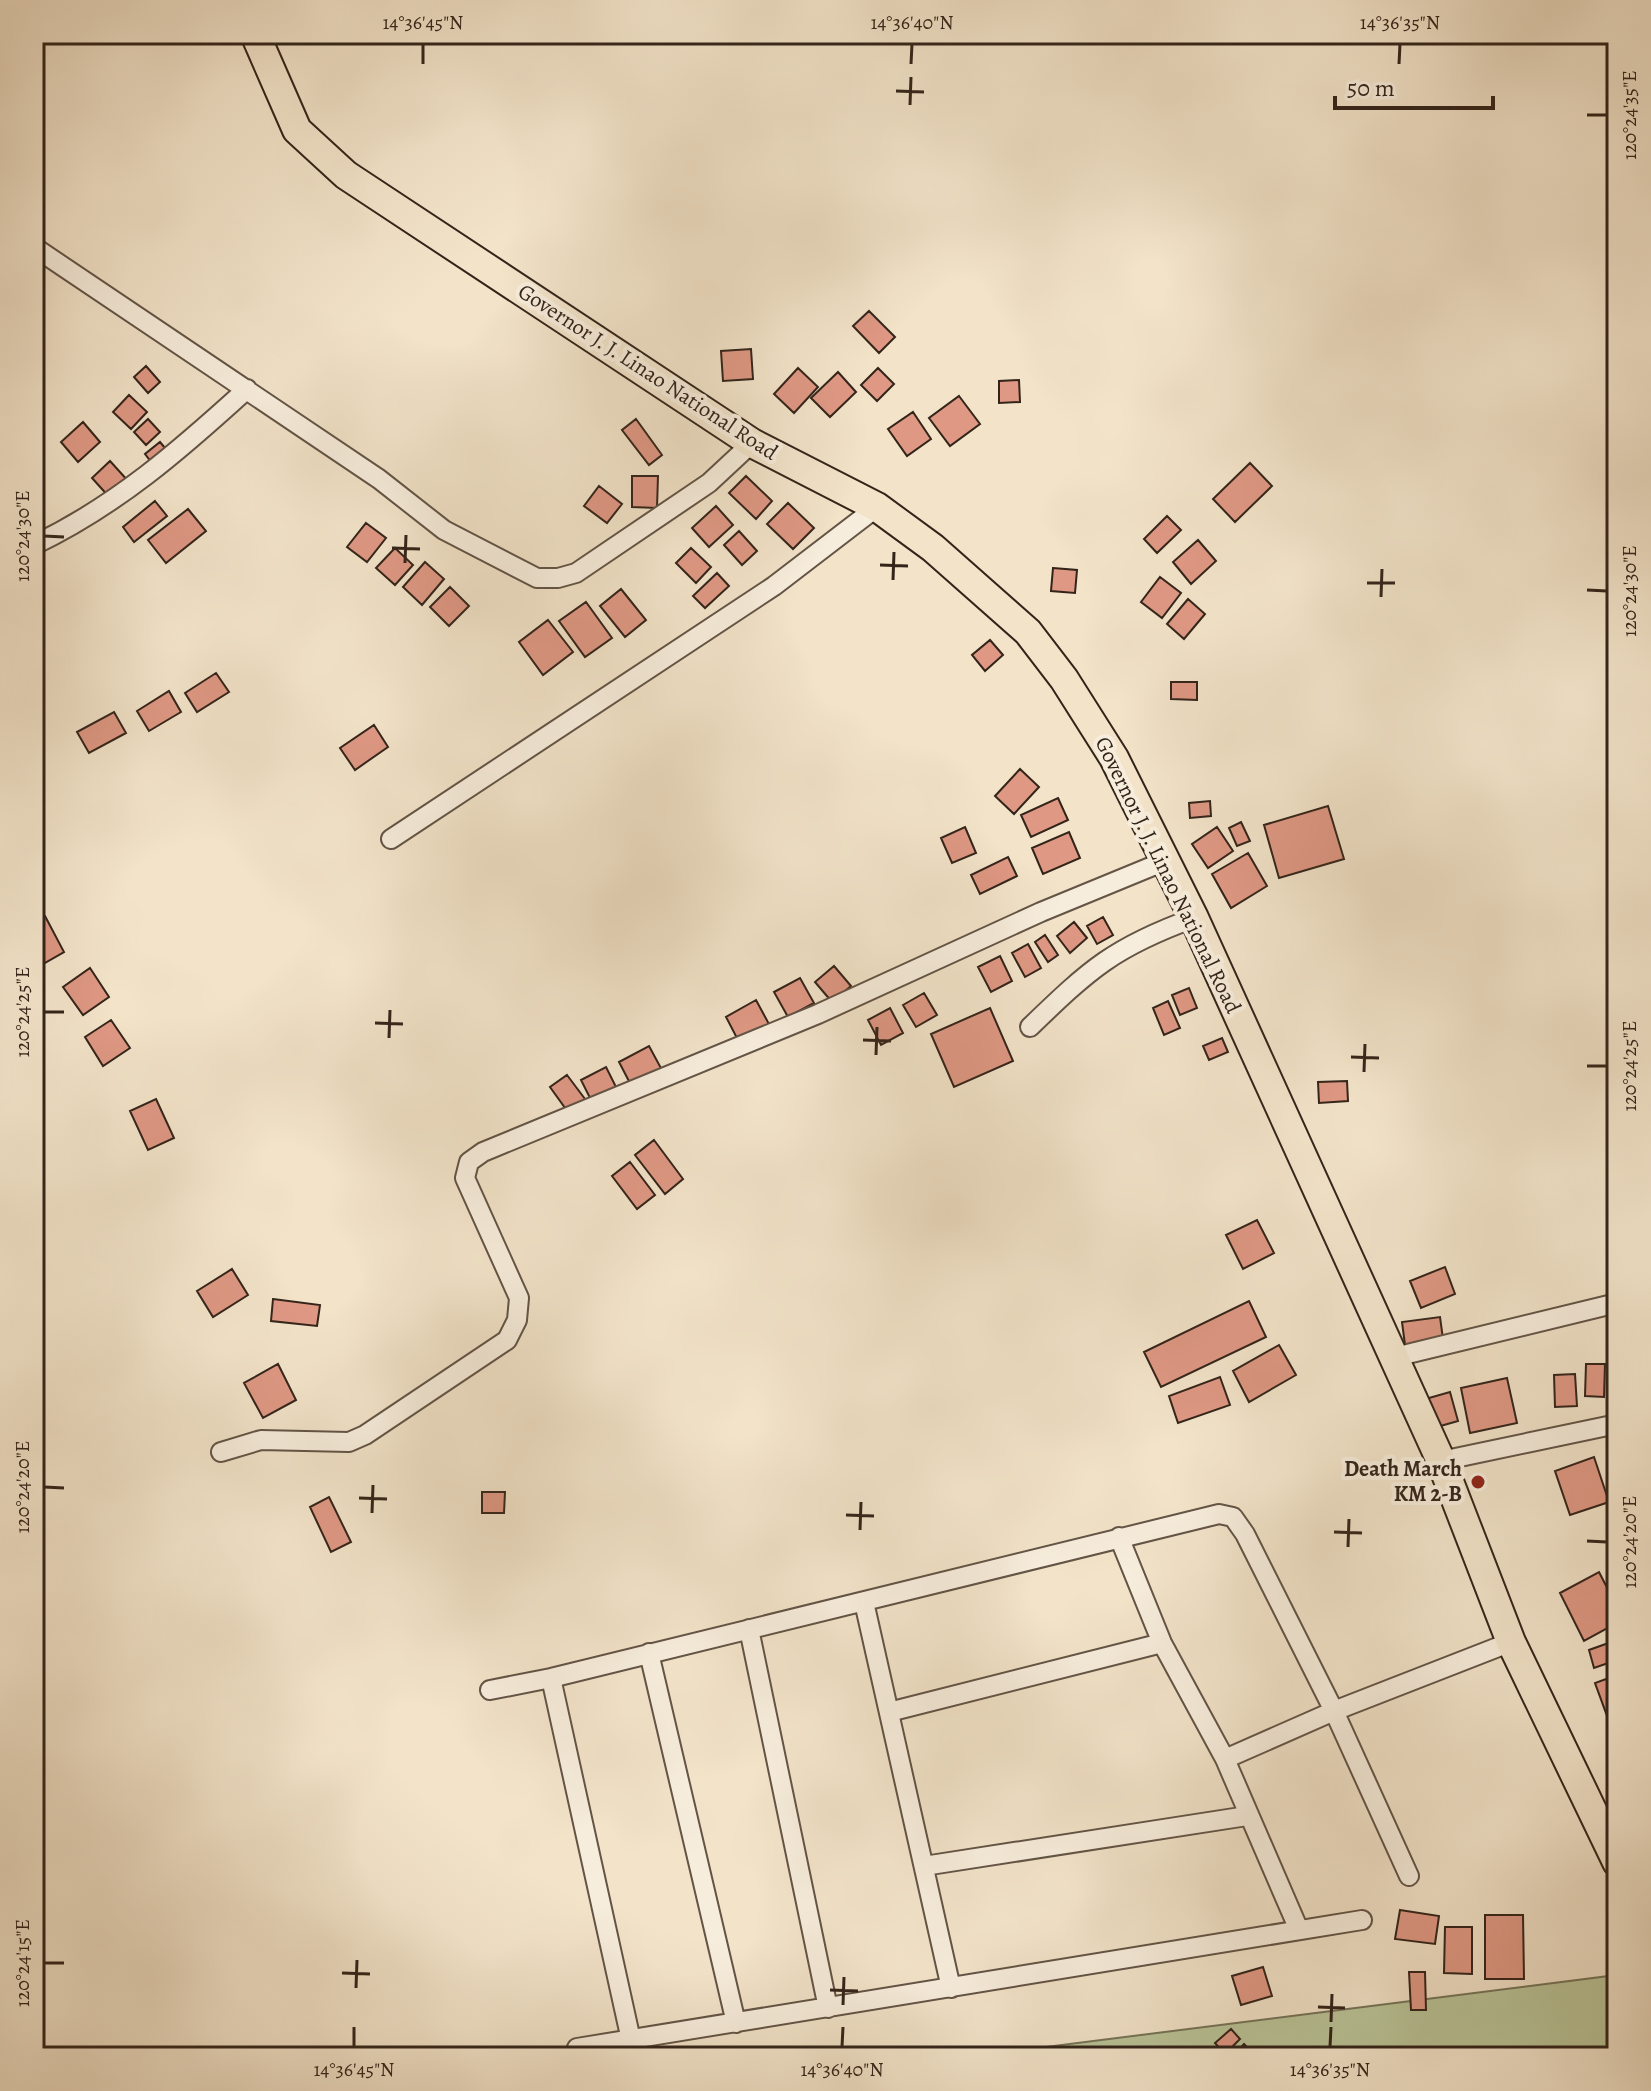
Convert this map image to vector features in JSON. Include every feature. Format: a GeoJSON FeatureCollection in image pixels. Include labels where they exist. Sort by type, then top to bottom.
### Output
{"type":"FeatureCollection","features":[{"type":"Feature","properties":{"kind":"main road","name":"Governor J. J. Linao National Road"},"geometry":{"type":"LineString","coordinates":[[255,34],[297,130],[346,175],[752,443],[877,507],[933,548],[1028,632],[1064,679],[1114,758],[1194,918],[1441,1461],[1511,1642],[1617,1862]]}},
{"type":"Feature","properties":{"kind":"street"},"geometry":{"type":"LineString","coordinates":[[34,247],[379,479],[444,530],[537,578],[558,578],[576,573],[709,483],[752,443]]}},
{"type":"Feature","properties":{"kind":"street"},"geometry":{"type":"LineString","coordinates":[[34,545],[81,522],[157,470],[247,389]]}},
{"type":"Feature","properties":{"kind":"street"},"geometry":{"type":"LineString","coordinates":[[391,839],[774,586],[877,507]]}},
{"type":"Feature","properties":{"kind":"street"},"geometry":{"type":"LineString","coordinates":[[221,1452],[261,1440],[349,1442],[365,1435],[507,1340],[517,1320],[519,1298],[465,1178],[469,1162],[483,1152],[818,1014],[1041,912],[1165,861]]}},
{"type":"Feature","properties":{"kind":"street"},"geometry":{"type":"LineString","coordinates":[[1030,1027],[1105,958],[1138,939],[1194,918]]}},
{"type":"Feature","properties":{"kind":"street"},"geometry":{"type":"LineString","coordinates":[[1395,1357],[1617,1303]]}},
{"type":"Feature","properties":{"kind":"street"},"geometry":{"type":"LineString","coordinates":[[1441,1461],[1615,1430]]}},
{"type":"Feature","properties":{"kind":"street"},"geometry":{"type":"LineString","coordinates":[[490,1690],[551,1678],[1219,1514],[1233,1517],[1245,1534],[1334,1711],[1409,1876]]}},
{"type":"Feature","properties":{"kind":"street"},"geometry":{"type":"LineString","coordinates":[[1119,1537],[1162,1643],[1225,1759],[1247,1816],[1299,1930]]}},
{"type":"Feature","properties":{"kind":"street"},"geometry":{"type":"LineString","coordinates":[[864,1602],[951,1988]]}},
{"type":"Feature","properties":{"kind":"street"},"geometry":{"type":"LineString","coordinates":[[749,1629],[828,2008]]}},
{"type":"Feature","properties":{"kind":"street"},"geometry":{"type":"LineString","coordinates":[[1225,1759],[1334,1711],[1511,1642]]}},
{"type":"Feature","properties":{"kind":"street"},"geometry":{"type":"LineString","coordinates":[[889,1712],[1162,1643]]}},
{"type":"Feature","properties":{"kind":"street"},"geometry":{"type":"LineString","coordinates":[[649,1653],[736,2023]]}},
{"type":"Feature","properties":{"kind":"street"},"geometry":{"type":"LineString","coordinates":[[551,1678],[631,2040]]}},
{"type":"Feature","properties":{"kind":"street"},"geometry":{"type":"LineString","coordinates":[[924,1866],[1247,1816]]}},
{"type":"Feature","properties":{"kind":"street"},"geometry":{"type":"LineString","coordinates":[[577,2048],[1362,1920]]}},
{"type":"Feature","properties":{"kind":"green space"},"geometry":{"type":"Polygon","coordinates":[[[1617,1975],[1617,2057],[992,2057],[990,2054],[1617,1975]]]}},
{"type":"Feature","properties":{"kind":"building"},"geometry":{"type":"Polygon","coordinates":[[[869,311],[895,337],[879,353],[853,326],[869,311]]]}},
{"type":"Feature","properties":{"kind":"building"},"geometry":{"type":"Polygon","coordinates":[[[751,349],[753,379],[723,381],[721,351],[751,349]]]}},
{"type":"Feature","properties":{"kind":"building"},"geometry":{"type":"Polygon","coordinates":[[[146,366],[160,382],[148,393],[134,377],[146,366]]]}},
{"type":"Feature","properties":{"kind":"building"},"geometry":{"type":"Polygon","coordinates":[[[798,368],[818,387],[794,413],[774,394],[798,368]]]}},
{"type":"Feature","properties":{"kind":"building"},"geometry":{"type":"Polygon","coordinates":[[[878,368],[894,384],[877,401],[861,385],[878,368]]]}},
{"type":"Feature","properties":{"kind":"building"},"geometry":{"type":"Polygon","coordinates":[[[838,372],[856,392],[830,417],[811,398],[838,372]]]}},
{"type":"Feature","properties":{"kind":"building"},"geometry":{"type":"Polygon","coordinates":[[[1019,380],[1020,402],[999,403],[999,381],[1019,380]]]}},
{"type":"Feature","properties":{"kind":"building"},"geometry":{"type":"Polygon","coordinates":[[[129,395],[147,412],[131,429],[113,412],[129,395]]]}},
{"type":"Feature","properties":{"kind":"building"},"geometry":{"type":"Polygon","coordinates":[[[959,396],[980,424],[950,446],[929,418],[959,396]]]}},
{"type":"Feature","properties":{"kind":"building"},"geometry":{"type":"Polygon","coordinates":[[[913,412],[931,439],[907,456],[888,429],[913,412]]]}},
{"type":"Feature","properties":{"kind":"building"},"geometry":{"type":"Polygon","coordinates":[[[148,419],[160,432],[146,445],[134,432],[148,419]]]}},
{"type":"Feature","properties":{"kind":"building"},"geometry":{"type":"Polygon","coordinates":[[[636,419],[662,455],[649,465],[622,430],[636,419]]]}},
{"type":"Feature","properties":{"kind":"building"},"geometry":{"type":"Polygon","coordinates":[[[83,422],[100,442],[78,462],[61,442],[83,422]]]}},
{"type":"Feature","properties":{"kind":"building"},"geometry":{"type":"Polygon","coordinates":[[[160,442],[170,454],[155,467],[145,454],[160,442]]]}},
{"type":"Feature","properties":{"kind":"building"},"geometry":{"type":"Polygon","coordinates":[[[110,461],[129,482],[111,499],[92,478],[110,461]]]}},
{"type":"Feature","properties":{"kind":"building"},"geometry":{"type":"Polygon","coordinates":[[[1250,463],[1272,486],[1235,522],[1213,499],[1250,463]]]}},
{"type":"Feature","properties":{"kind":"building"},"geometry":{"type":"Polygon","coordinates":[[[632,476],[658,476],[657,508],[632,507],[632,476]]]}},
{"type":"Feature","properties":{"kind":"building"},"geometry":{"type":"Polygon","coordinates":[[[746,476],[772,501],[756,519],[729,493],[746,476]]]}},
{"type":"Feature","properties":{"kind":"building"},"geometry":{"type":"Polygon","coordinates":[[[599,486],[622,504],[607,523],[584,506],[599,486]]]}},
{"type":"Feature","properties":{"kind":"building"},"geometry":{"type":"Polygon","coordinates":[[[155,501],[167,516],[134,542],[123,527],[155,501]]]}},
{"type":"Feature","properties":{"kind":"building"},"geometry":{"type":"Polygon","coordinates":[[[788,503],[814,528],[793,549],[767,524],[788,503]]]}},
{"type":"Feature","properties":{"kind":"building"},"geometry":{"type":"Polygon","coordinates":[[[716,506],[733,525],[709,547],[692,528],[716,506]]]}},
{"type":"Feature","properties":{"kind":"building"},"geometry":{"type":"Polygon","coordinates":[[[188,509],[206,531],[166,563],[148,540],[188,509]]]}},
{"type":"Feature","properties":{"kind":"building"},"geometry":{"type":"Polygon","coordinates":[[[1167,516],[1181,530],[1157,553],[1144,539],[1167,516]]]}},
{"type":"Feature","properties":{"kind":"building"},"geometry":{"type":"Polygon","coordinates":[[[366,523],[386,538],[367,562],[347,547],[366,523]]]}},
{"type":"Feature","properties":{"kind":"building"},"geometry":{"type":"Polygon","coordinates":[[[739,531],[757,551],[742,565],[724,545],[739,531]]]}},
{"type":"Feature","properties":{"kind":"building"},"geometry":{"type":"Polygon","coordinates":[[[1198,540],[1216,561],[1191,584],[1173,562],[1198,540]]]}},
{"type":"Feature","properties":{"kind":"building"},"geometry":{"type":"Polygon","coordinates":[[[395,548],[413,565],[395,585],[376,568],[395,548]]]}},
{"type":"Feature","properties":{"kind":"building"},"geometry":{"type":"Polygon","coordinates":[[[691,548],[711,567],[696,583],[676,563],[691,548]]]}},
{"type":"Feature","properties":{"kind":"building"},"geometry":{"type":"Polygon","coordinates":[[[425,562],[444,579],[422,605],[403,587],[425,562]]]}},
{"type":"Feature","properties":{"kind":"building"},"geometry":{"type":"Polygon","coordinates":[[[1053,568],[1077,570],[1075,593],[1051,591],[1053,568]]]}},
{"type":"Feature","properties":{"kind":"building"},"geometry":{"type":"Polygon","coordinates":[[[717,573],[729,586],[705,608],[693,596],[717,573]]]}},
{"type":"Feature","properties":{"kind":"building"},"geometry":{"type":"Polygon","coordinates":[[[1160,577],[1181,593],[1162,618],[1141,602],[1160,577]]]}},
{"type":"Feature","properties":{"kind":"building"},"geometry":{"type":"Polygon","coordinates":[[[450,587],[469,606],[449,626],[430,607],[450,587]]]}},
{"type":"Feature","properties":{"kind":"building"},"geometry":{"type":"Polygon","coordinates":[[[621,589],[646,620],[625,637],[600,606],[621,589]]]}},
{"type":"Feature","properties":{"kind":"building"},"geometry":{"type":"Polygon","coordinates":[[[1188,599],[1205,614],[1184,639],[1167,624],[1188,599]]]}},
{"type":"Feature","properties":{"kind":"building"},"geometry":{"type":"Polygon","coordinates":[[[586,602],[612,638],[585,657],[559,621],[586,602]]]}},
{"type":"Feature","properties":{"kind":"building"},"geometry":{"type":"Polygon","coordinates":[[[548,620],[573,652],[543,675],[519,642],[548,620]]]}},
{"type":"Feature","properties":{"kind":"building"},"geometry":{"type":"Polygon","coordinates":[[[990,640],[1003,655],[985,671],[972,655],[990,640]]]}},
{"type":"Feature","properties":{"kind":"building"},"geometry":{"type":"Polygon","coordinates":[[[216,673],[229,692],[197,712],[185,693],[216,673]]]}},
{"type":"Feature","properties":{"kind":"building"},"geometry":{"type":"Polygon","coordinates":[[[1171,682],[1197,682],[1197,700],[1171,699],[1171,682]]]}},
{"type":"Feature","properties":{"kind":"building"},"geometry":{"type":"Polygon","coordinates":[[[169,691],[181,712],[149,731],[137,711],[169,691]]]}},
{"type":"Feature","properties":{"kind":"building"},"geometry":{"type":"Polygon","coordinates":[[[114,712],[126,733],[89,753],[77,732],[114,712]]]}},
{"type":"Feature","properties":{"kind":"building"},"geometry":{"type":"Polygon","coordinates":[[[374,725],[388,747],[355,770],[340,748],[374,725]]]}},
{"type":"Feature","properties":{"kind":"building"},"geometry":{"type":"Polygon","coordinates":[[[1020,769],[1039,787],[1014,814],[995,796],[1020,769]]]}},
{"type":"Feature","properties":{"kind":"building"},"geometry":{"type":"Polygon","coordinates":[[[1058,798],[1068,820],[1031,837],[1021,815],[1058,798]]]}},
{"type":"Feature","properties":{"kind":"building"},"geometry":{"type":"Polygon","coordinates":[[[1210,801],[1211,816],[1190,818],[1189,803],[1210,801]]]}},
{"type":"Feature","properties":{"kind":"building"},"geometry":{"type":"Polygon","coordinates":[[[1328,806],[1344,859],[1279,878],[1264,825],[1328,806]]]}},
{"type":"Feature","properties":{"kind":"building"},"geometry":{"type":"Polygon","coordinates":[[[1241,822],[1250,841],[1237,846],[1229,828],[1241,822]]]}},
{"type":"Feature","properties":{"kind":"building"},"geometry":{"type":"Polygon","coordinates":[[[965,827],[976,853],[952,863],[941,838],[965,827]]]}},
{"type":"Feature","properties":{"kind":"building"},"geometry":{"type":"Polygon","coordinates":[[[1217,827],[1233,851],[1208,868],[1192,844],[1217,827]]]}},
{"type":"Feature","properties":{"kind":"building"},"geometry":{"type":"Polygon","coordinates":[[[1069,832],[1080,858],[1043,874],[1032,848],[1069,832]]]}},
{"type":"Feature","properties":{"kind":"building"},"geometry":{"type":"Polygon","coordinates":[[[1248,853],[1267,886],[1231,908],[1212,874],[1248,853]]]}},
{"type":"Feature","properties":{"kind":"building"},"geometry":{"type":"Polygon","coordinates":[[[1008,857],[1017,876],[980,894],[971,875],[1008,857]]]}},
{"type":"Feature","properties":{"kind":"building"},"geometry":{"type":"Polygon","coordinates":[[[45,916],[64,952],[36,968],[34,922],[45,916]]]}},
{"type":"Feature","properties":{"kind":"building"},"geometry":{"type":"Polygon","coordinates":[[[1103,917],[1113,935],[1097,944],[1087,926],[1103,917]]]}},
{"type":"Feature","properties":{"kind":"building"},"geometry":{"type":"Polygon","coordinates":[[[1074,922],[1087,938],[1070,953],[1057,936],[1074,922]]]}},
{"type":"Feature","properties":{"kind":"building"},"geometry":{"type":"Polygon","coordinates":[[[1045,935],[1058,955],[1048,962],[1035,942],[1045,935]]]}},
{"type":"Feature","properties":{"kind":"building"},"geometry":{"type":"Polygon","coordinates":[[[1028,944],[1041,968],[1025,977],[1012,953],[1028,944]]]}},
{"type":"Feature","properties":{"kind":"building"},"geometry":{"type":"Polygon","coordinates":[[[1000,956],[1012,981],[991,992],[978,967],[1000,956]]]}},
{"type":"Feature","properties":{"kind":"building"},"geometry":{"type":"Polygon","coordinates":[[[834,966],[851,986],[832,1002],[815,982],[834,966]]]}},
{"type":"Feature","properties":{"kind":"building"},"geometry":{"type":"Polygon","coordinates":[[[90,968],[109,997],[83,1015],[63,987],[90,968]]]}},
{"type":"Feature","properties":{"kind":"building"},"geometry":{"type":"Polygon","coordinates":[[[800,978],[814,1003],[788,1017],[774,992],[800,978]]]}},
{"type":"Feature","properties":{"kind":"building"},"geometry":{"type":"Polygon","coordinates":[[[1189,988],[1197,1008],[1180,1015],[1172,995],[1189,988]]]}},
{"type":"Feature","properties":{"kind":"building"},"geometry":{"type":"Polygon","coordinates":[[[924,993],[937,1015],[916,1027],[903,1005],[924,993]]]}},
{"type":"Feature","properties":{"kind":"building"},"geometry":{"type":"Polygon","coordinates":[[[756,1000],[770,1026],[739,1042],[726,1017],[756,1000]]]}},
{"type":"Feature","properties":{"kind":"building"},"geometry":{"type":"Polygon","coordinates":[[[1168,1001],[1180,1028],[1164,1035],[1153,1008],[1168,1001]]]}},
{"type":"Feature","properties":{"kind":"building"},"geometry":{"type":"Polygon","coordinates":[[[890,1008],[903,1033],[881,1045],[868,1020],[890,1008]]]}},
{"type":"Feature","properties":{"kind":"building"},"geometry":{"type":"Polygon","coordinates":[[[990,1008],[1013,1061],[954,1087],[931,1034],[990,1008]]]}},
{"type":"Feature","properties":{"kind":"building"},"geometry":{"type":"Polygon","coordinates":[[[111,1020],[130,1048],[103,1066],[85,1037],[111,1020]]]}},
{"type":"Feature","properties":{"kind":"building"},"geometry":{"type":"Polygon","coordinates":[[[1222,1038],[1228,1052],[1209,1060],[1203,1046],[1222,1038]]]}},
{"type":"Feature","properties":{"kind":"building"},"geometry":{"type":"Polygon","coordinates":[[[649,1046],[662,1070],[632,1087],[619,1062],[649,1046]]]}},
{"type":"Feature","properties":{"kind":"building"},"geometry":{"type":"Polygon","coordinates":[[[606,1067],[617,1089],[592,1102],[581,1080],[606,1067]]]}},
{"type":"Feature","properties":{"kind":"building"},"geometry":{"type":"Polygon","coordinates":[[[567,1075],[585,1099],[568,1112],[550,1087],[567,1075]]]}},
{"type":"Feature","properties":{"kind":"building"},"geometry":{"type":"Polygon","coordinates":[[[1347,1081],[1348,1101],[1319,1103],[1318,1082],[1347,1081]]]}},
{"type":"Feature","properties":{"kind":"building"},"geometry":{"type":"Polygon","coordinates":[[[156,1099],[174,1138],[148,1150],[130,1111],[156,1099]]]}},
{"type":"Feature","properties":{"kind":"building"},"geometry":{"type":"Polygon","coordinates":[[[654,1140],[683,1179],[665,1194],[635,1155],[654,1140]]]}},
{"type":"Feature","properties":{"kind":"building"},"geometry":{"type":"Polygon","coordinates":[[[630,1162],[655,1195],[637,1209],[612,1176],[630,1162]]]}},
{"type":"Feature","properties":{"kind":"building"},"geometry":{"type":"Polygon","coordinates":[[[1257,1220],[1274,1253],[1243,1269],[1226,1235],[1257,1220]]]}},
{"type":"Feature","properties":{"kind":"building"},"geometry":{"type":"Polygon","coordinates":[[[1445,1267],[1455,1294],[1421,1308],[1410,1281],[1445,1267]]]}},
{"type":"Feature","properties":{"kind":"building"},"geometry":{"type":"Polygon","coordinates":[[[232,1269],[248,1295],[213,1317],[197,1291],[232,1269]]]}},
{"type":"Feature","properties":{"kind":"building"},"geometry":{"type":"Polygon","coordinates":[[[273,1299],[320,1305],[317,1326],[271,1321],[273,1299]]]}},
{"type":"Feature","properties":{"kind":"building"},"geometry":{"type":"Polygon","coordinates":[[[1249,1301],[1266,1337],[1161,1387],[1144,1352],[1249,1301]]]}},
{"type":"Feature","properties":{"kind":"building"},"geometry":{"type":"Polygon","coordinates":[[[1440,1317],[1443,1339],[1405,1345],[1402,1322],[1440,1317]]]}},
{"type":"Feature","properties":{"kind":"building"},"geometry":{"type":"Polygon","coordinates":[[[1279,1345],[1296,1375],[1249,1402],[1233,1371],[1279,1345]]]}},
{"type":"Feature","properties":{"kind":"building"},"geometry":{"type":"Polygon","coordinates":[[[278,1364],[296,1400],[263,1418],[244,1383],[278,1364]]]}},
{"type":"Feature","properties":{"kind":"building"},"geometry":{"type":"Polygon","coordinates":[[[1586,1364],[1605,1364],[1604,1397],[1585,1396],[1586,1364]]]}},
{"type":"Feature","properties":{"kind":"building"},"geometry":{"type":"Polygon","coordinates":[[[1575,1374],[1577,1406],[1555,1407],[1554,1375],[1575,1374]]]}},
{"type":"Feature","properties":{"kind":"building"},"geometry":{"type":"Polygon","coordinates":[[[1220,1377],[1230,1405],[1178,1423],[1169,1396],[1220,1377]]]}},
{"type":"Feature","properties":{"kind":"building"},"geometry":{"type":"Polygon","coordinates":[[[1507,1378],[1517,1423],[1470,1433],[1461,1388],[1507,1378]]]}},
{"type":"Feature","properties":{"kind":"building"},"geometry":{"type":"Polygon","coordinates":[[[1450,1392],[1458,1421],[1430,1429],[1422,1400],[1450,1392]]]}},
{"type":"Feature","properties":{"kind":"building"},"geometry":{"type":"Polygon","coordinates":[[[1594,1457],[1609,1502],[1570,1515],[1555,1471],[1594,1457]]]}},
{"type":"Feature","properties":{"kind":"building"},"geometry":{"type":"Polygon","coordinates":[[[482,1492],[505,1492],[504,1513],[482,1513],[482,1492]]]}},
{"type":"Feature","properties":{"kind":"building"},"geometry":{"type":"Polygon","coordinates":[[[329,1497],[351,1542],[331,1552],[310,1507],[329,1497]]]}},
{"type":"Feature","properties":{"kind":"building"},"geometry":{"type":"Polygon","coordinates":[[[1599,1572],[1617,1607],[1617,1623],[1584,1641],[1560,1593],[1599,1572]]]}},
{"type":"Feature","properties":{"kind":"building"},"geometry":{"type":"Polygon","coordinates":[[[1617,1640],[1617,1660],[1594,1668],[1589,1650],[1617,1640]]]}},
{"type":"Feature","properties":{"kind":"building"},"geometry":{"type":"Polygon","coordinates":[[[1617,1675],[1617,1722],[1610,1724],[1595,1683],[1617,1675]]]}},
{"type":"Feature","properties":{"kind":"building"},"geometry":{"type":"Polygon","coordinates":[[[1400,1910],[1439,1916],[1435,1944],[1395,1939],[1400,1910]]]}},
{"type":"Feature","properties":{"kind":"building"},"geometry":{"type":"Polygon","coordinates":[[[1485,1915],[1523,1915],[1524,1979],[1485,1979],[1485,1915]]]}},
{"type":"Feature","properties":{"kind":"building"},"geometry":{"type":"Polygon","coordinates":[[[1445,1927],[1472,1927],[1472,1974],[1444,1973],[1445,1927]]]}},
{"type":"Feature","properties":{"kind":"building"},"geometry":{"type":"Polygon","coordinates":[[[1263,1967],[1272,1996],[1241,2005],[1232,1976],[1263,1967]]]}},
{"type":"Feature","properties":{"kind":"building"},"geometry":{"type":"Polygon","coordinates":[[[1409,1972],[1425,1972],[1426,2010],[1411,2010],[1409,1972]]]}},
{"type":"Feature","properties":{"kind":"building"},"geometry":{"type":"Polygon","coordinates":[[[1231,2029],[1240,2039],[1225,2054],[1215,2043],[1231,2029]]]}},
{"type":"Feature","properties":{"kind":"building"},"geometry":{"type":"Polygon","coordinates":[[[1244,2044],[1254,2054],[1251,2057],[1232,2057],[1244,2044]]]}},
{"type":"Feature","properties":{"kind":"place","name":"Death March KM 2-B"},"geometry":{"type":"Point","coordinates":[1478,1482]}}]}
